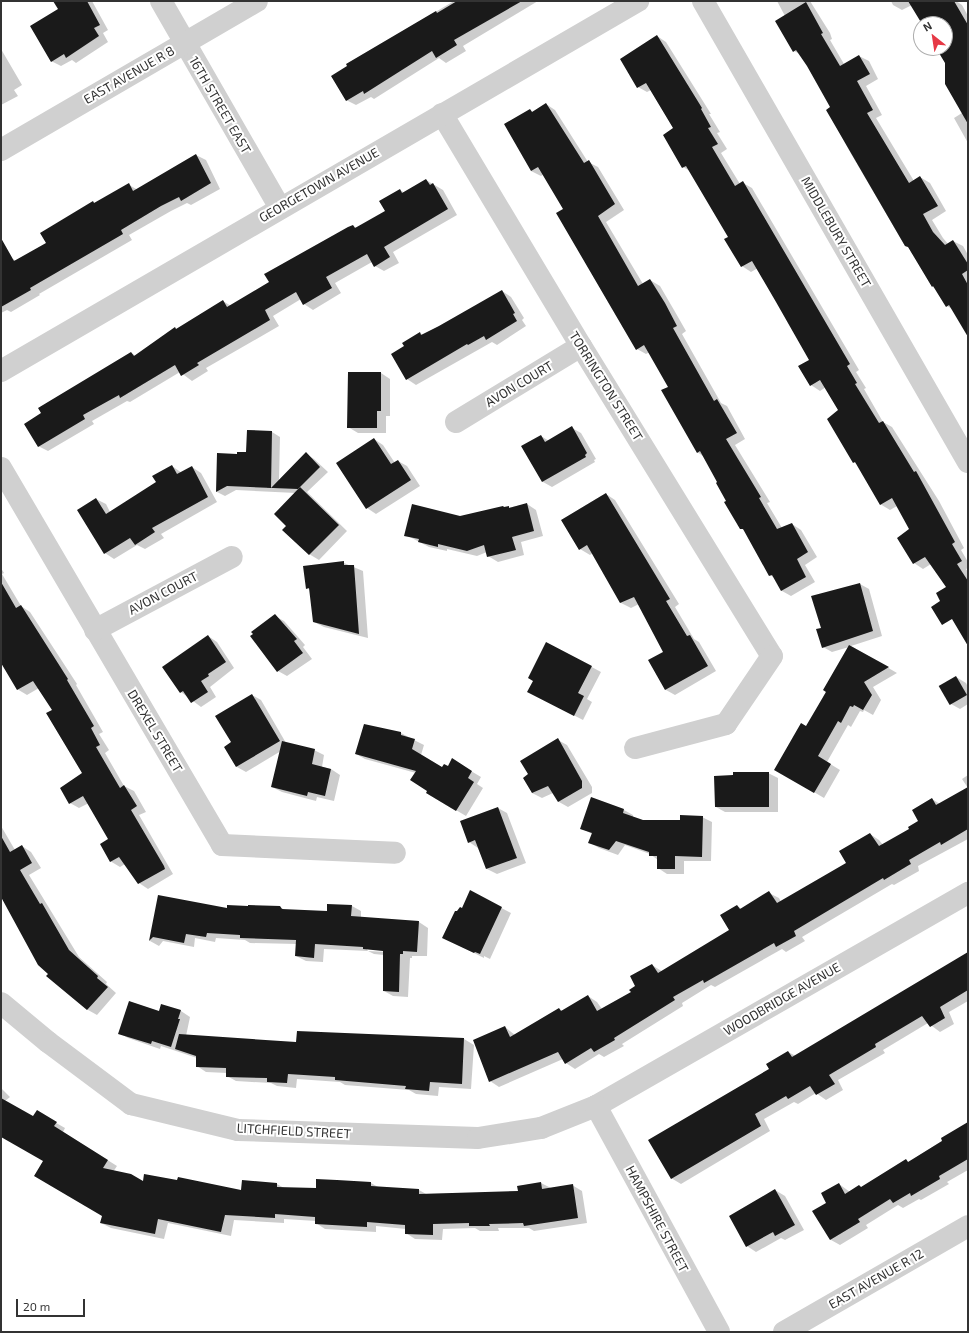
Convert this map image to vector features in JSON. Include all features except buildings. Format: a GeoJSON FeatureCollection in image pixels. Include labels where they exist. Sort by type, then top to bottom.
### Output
{"type":"FeatureCollection","features":[{"type":"Feature","properties":{"kind":"street","name":"16TH STREET EAST"},"geometry":{"type":"LineString","coordinates":[[161,1],[280,208]]}},
{"type":"Feature","properties":{"kind":"street","name":"EAST AVENUE R 8"},"geometry":{"type":"LineString","coordinates":[[1,150],[257,1]]}},
{"type":"Feature","properties":{"kind":"street","name":"GEORGETOWN AVENUE"},"geometry":{"type":"LineString","coordinates":[[1,371],[638,1]]}},
{"type":"Feature","properties":{"kind":"street","name":"MIDDLEBURY STREET"},"geometry":{"type":"LineString","coordinates":[[703,1],[968,462]]}},
{"type":"Feature","properties":{"kind":"street","name":"TORRINGTON STREET"},"geometry":{"type":"LineString","coordinates":[[442,114],[581,346],[772,656],[726,724],[636,748]]}},
{"type":"Feature","properties":{"kind":"street","name":"AVON COURT"},"geometry":{"type":"LineString","coordinates":[[456,422],[581,346]]}},
{"type":"Feature","properties":{"kind":"street","name":"DREXEL STREET"},"geometry":{"type":"LineString","coordinates":[[1,468],[222,845],[395,853]]}},
{"type":"Feature","properties":{"kind":"street","name":"AVON COURT"},"geometry":{"type":"LineString","coordinates":[[95,630],[232,557]]}},
{"type":"Feature","properties":{"kind":"street","name":"WOODBRIDGE AVENUE"},"geometry":{"type":"LineString","coordinates":[[596,1106],[968,893]]}},
{"type":"Feature","properties":{"kind":"street","name":"LITCHFIELD STREET"},"geometry":{"type":"LineString","coordinates":[[1,1003],[48,1042],[132,1104],[238,1130],[478,1138],[541,1128],[596,1106]]}},
{"type":"Feature","properties":{"kind":"street","name":"HAMPSHIRE STREET"},"geometry":{"type":"LineString","coordinates":[[596,1106],[719,1332]]}},
{"type":"Feature","properties":{"kind":"street","name":"EAST AVENUE R 12"},"geometry":{"type":"LineString","coordinates":[[784,1332],[968,1226]]}}]}
